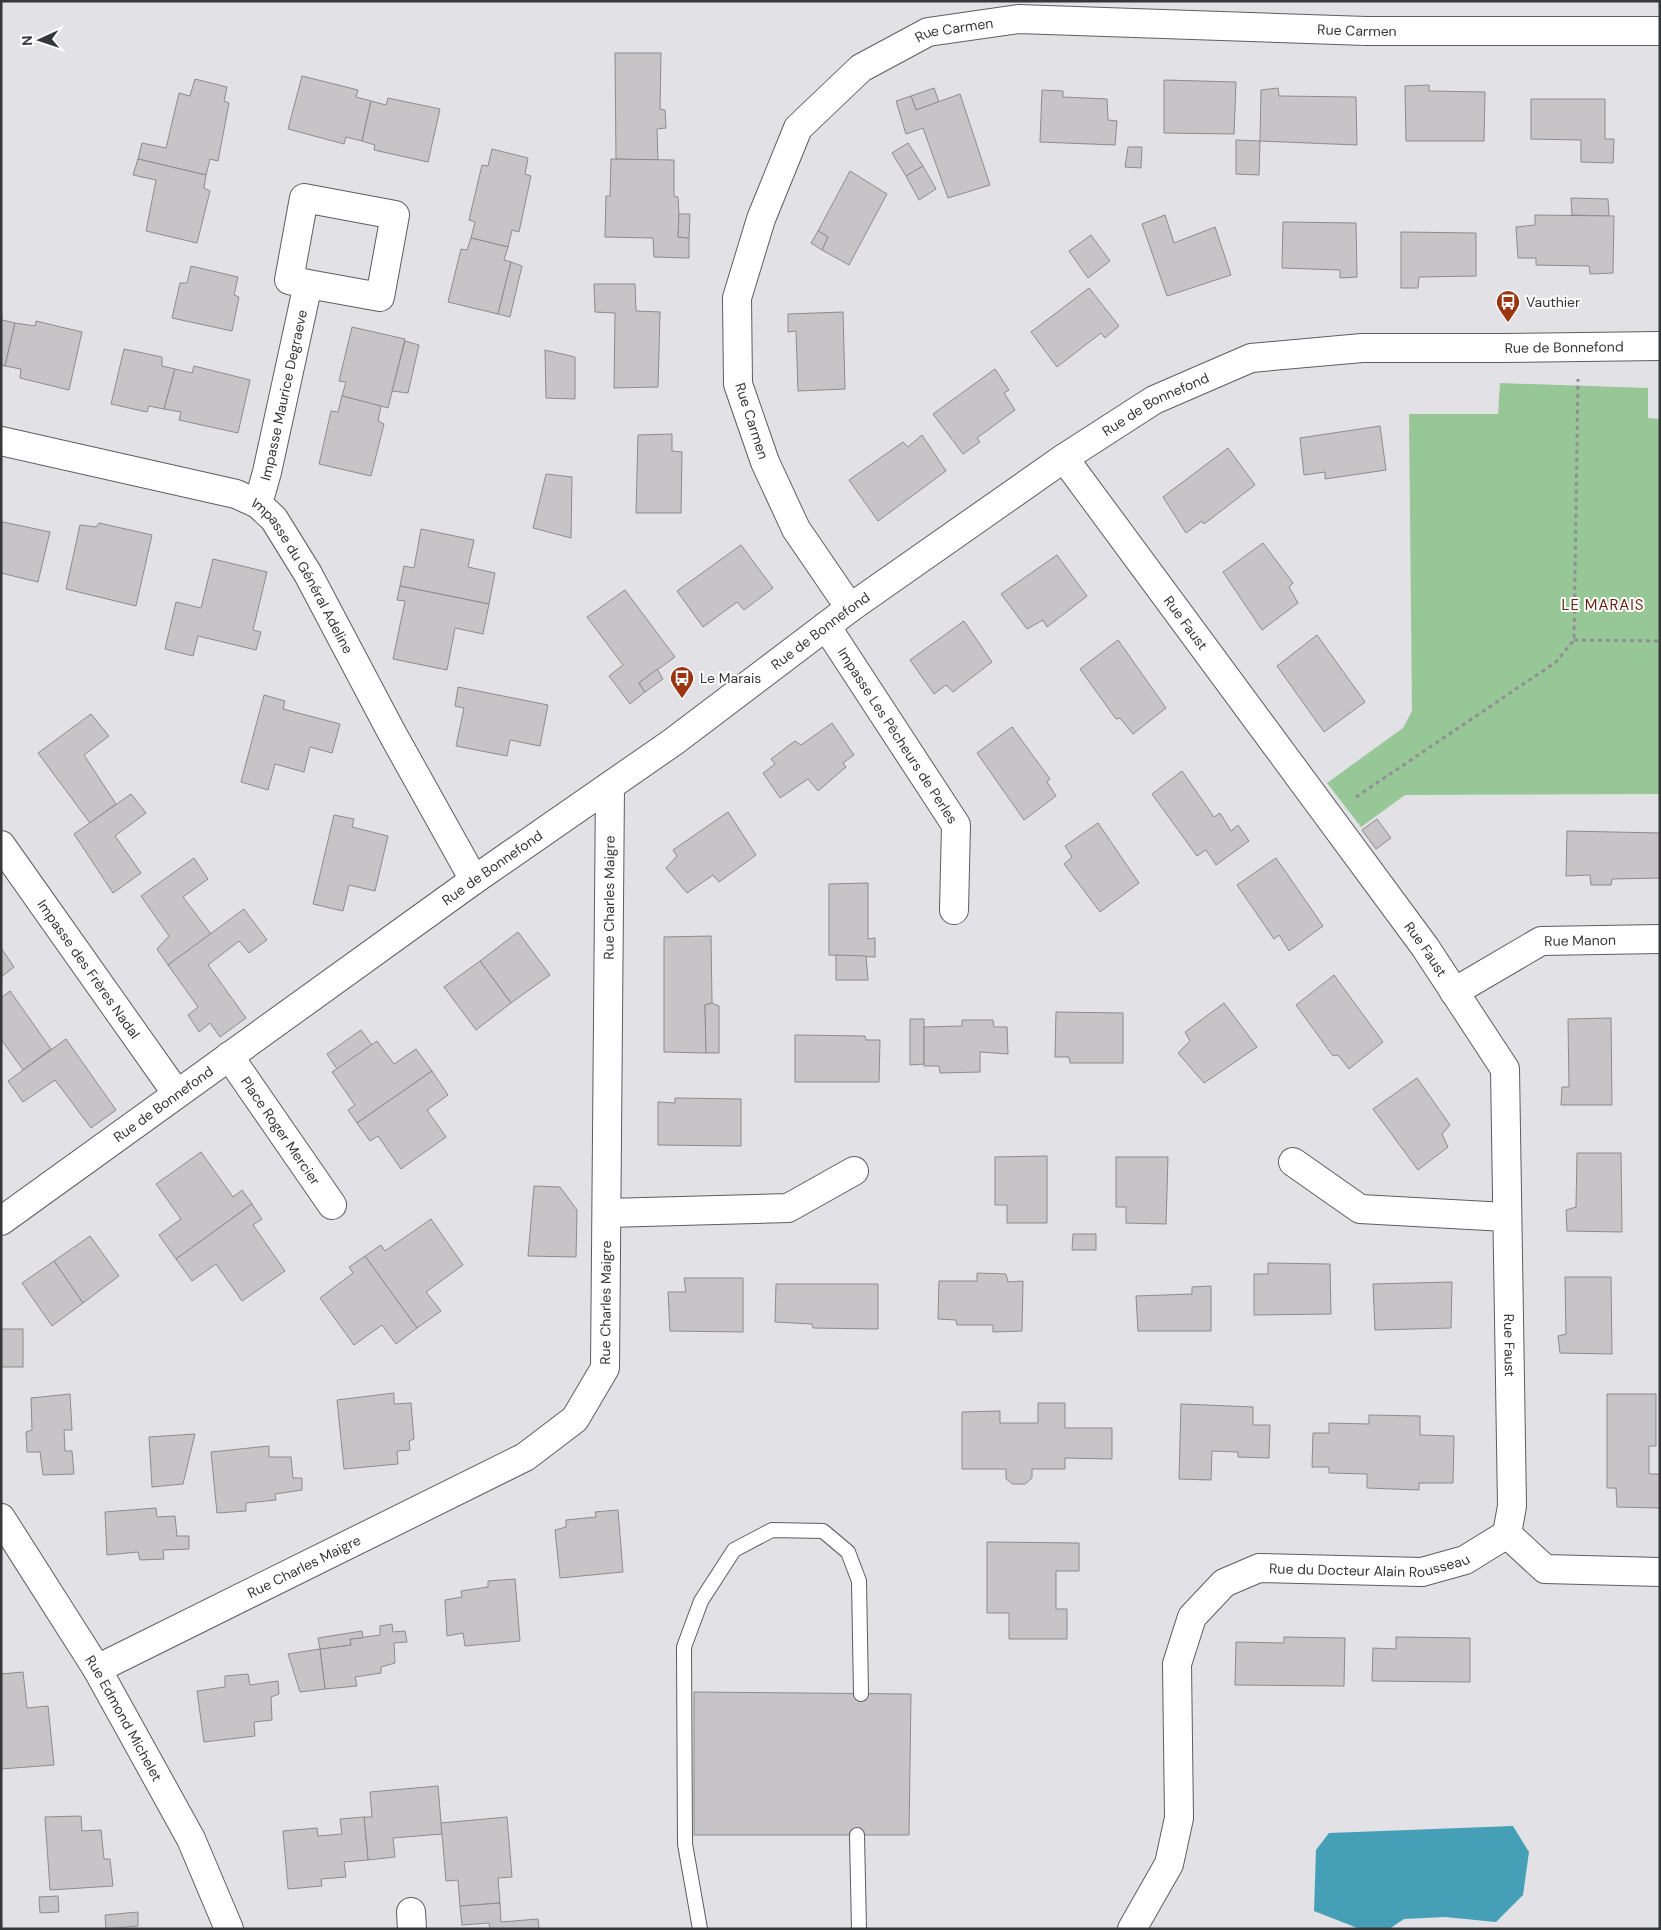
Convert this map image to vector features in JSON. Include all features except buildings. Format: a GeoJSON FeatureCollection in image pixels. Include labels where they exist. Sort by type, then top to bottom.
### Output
{"type":"FeatureCollection","features":[{"type":"Feature","properties":{"kind":"street","name":"Rue Carmen"},"geometry":{"type":"LineString","coordinates":[[850,608],[796,529],[765,462],[738,384],[737,298],[761,219],[798,128],[861,68],[928,32],[1018,19],[1366,31],[1660,31]]}},
{"type":"Feature","properties":{"kind":"street"},"geometry":{"type":"LineString","coordinates":[[304,198],[394,215],[380,297],[308,284],[289,280],[304,198]]}},
{"type":"Feature","properties":{"kind":"street","name":"Impasse Maurice Degraeve"},"geometry":{"type":"LineString","coordinates":[[258,504],[267,472],[308,284]]}},
{"type":"Feature","properties":{"kind":"street","name":"Rue de Bonnefond"},"geometry":{"type":"LineString","coordinates":[[1,1221],[474,880],[673,742],[850,608],[1064,458],[1154,400],[1251,358],[1362,348],[1660,346]]}},
{"type":"Feature","properties":{"kind":"street","name":"Impasse du Général Adeline"},"geometry":{"type":"LineString","coordinates":[[1,441],[236,494],[258,504],[274,519],[308,574],[392,733],[474,880]]}},
{"type":"Feature","properties":{"kind":"street","name":"Rue Faust"},"geometry":{"type":"LineString","coordinates":[[1064,458],[1425,947],[1505,1069],[1512,1506],[1507,1534]]}},
{"type":"Feature","properties":{"kind":"street","name":"Impasse Les Pêcheurs de Perles"},"geometry":{"type":"LineString","coordinates":[[826,626],[956,825],[954,910]]}},
{"type":"Feature","properties":{"kind":"street","name":"Rue Charles Maigre"},"geometry":{"type":"LineString","coordinates":[[96,1669],[525,1457],[575,1420],[605,1368],[610,786]]}},
{"type":"Feature","properties":{"kind":"street","name":"Impasse des Frères Nadal"},"geometry":{"type":"LineString","coordinates":[[1,845],[177,1094]]}},
{"type":"Feature","properties":{"kind":"street","name":"Rue Manon"},"geometry":{"type":"LineString","coordinates":[[1454,992],[1541,941],[1660,939]]}},
{"type":"Feature","properties":{"kind":"street","name":"Place Roger Mercier"},"geometry":{"type":"LineString","coordinates":[[229,1056],[332,1206]]}},
{"type":"Feature","properties":{"kind":"street"},"geometry":{"type":"LineString","coordinates":[[1293,1162],[1360,1209],[1506,1217]]}},
{"type":"Feature","properties":{"kind":"street"},"geometry":{"type":"LineString","coordinates":[[607,1212],[788,1208],[854,1171]]}},
{"type":"Feature","properties":{"kind":"street","name":"Rue Edmond Michelet"},"geometry":{"type":"LineString","coordinates":[[1,1518],[96,1669],[190,1839],[229,1929]]}},
{"type":"Feature","properties":{"kind":"street"},"geometry":{"type":"LineString","coordinates":[[1507,1534],[1545,1569],[1660,1572]]}},
{"type":"Feature","properties":{"kind":"street","name":"Rue du Docteur Alain Rousseau"},"geometry":{"type":"LineString","coordinates":[[1132,1929],[1169,1864],[1179,1818],[1177,1664],[1192,1617],[1224,1583],[1259,1568],[1422,1572],[1465,1560],[1507,1534]]}},
{"type":"Feature","properties":{"kind":"lane"},"geometry":{"type":"LineString","coordinates":[[700,1929],[685,1844],[684,1647],[701,1601],[734,1550],[772,1530],[823,1531],[848,1552],[859,1581],[861,1694]]}},
{"type":"Feature","properties":{"kind":"lane"},"geometry":{"type":"LineString","coordinates":[[857,1835],[859,1929]]}},
{"type":"Feature","properties":{"kind":"path"},"geometry":{"type":"LineString","coordinates":[[1328,816],[1556,662],[1574,640],[1579,347]]}},
{"type":"Feature","properties":{"kind":"path"},"geometry":{"type":"LineString","coordinates":[[1574,640],[1660,641]]}},
{"type":"Feature","properties":{"kind":"green space"},"geometry":{"type":"Polygon","coordinates":[[[1500,383],[1648,388],[1648,418],[1660,419],[1660,794],[1405,795],[1361,827],[1327,783],[1403,728],[1412,711],[1409,414],[1498,414],[1500,383]]]}},
{"type":"Feature","properties":{"kind":"water"},"geometry":{"type":"Polygon","coordinates":[[[1513,1826],[1529,1852],[1523,1895],[1496,1922],[1445,1917],[1404,1919],[1389,1929],[1360,1929],[1314,1911],[1316,1850],[1329,1833],[1513,1826]]]}},
{"type":"Feature","properties":{"kind":"place","name":"Vauthier"},"geometry":{"type":"Point","coordinates":[1508,323]}},
{"type":"Feature","properties":{"kind":"place","name":"Le Marais"},"geometry":{"type":"Point","coordinates":[682,699]}},
{"type":"Feature","properties":{"kind":"district","name":"LE MARAIS"},"geometry":{"type":"Point","coordinates":[1603,605]}}]}
